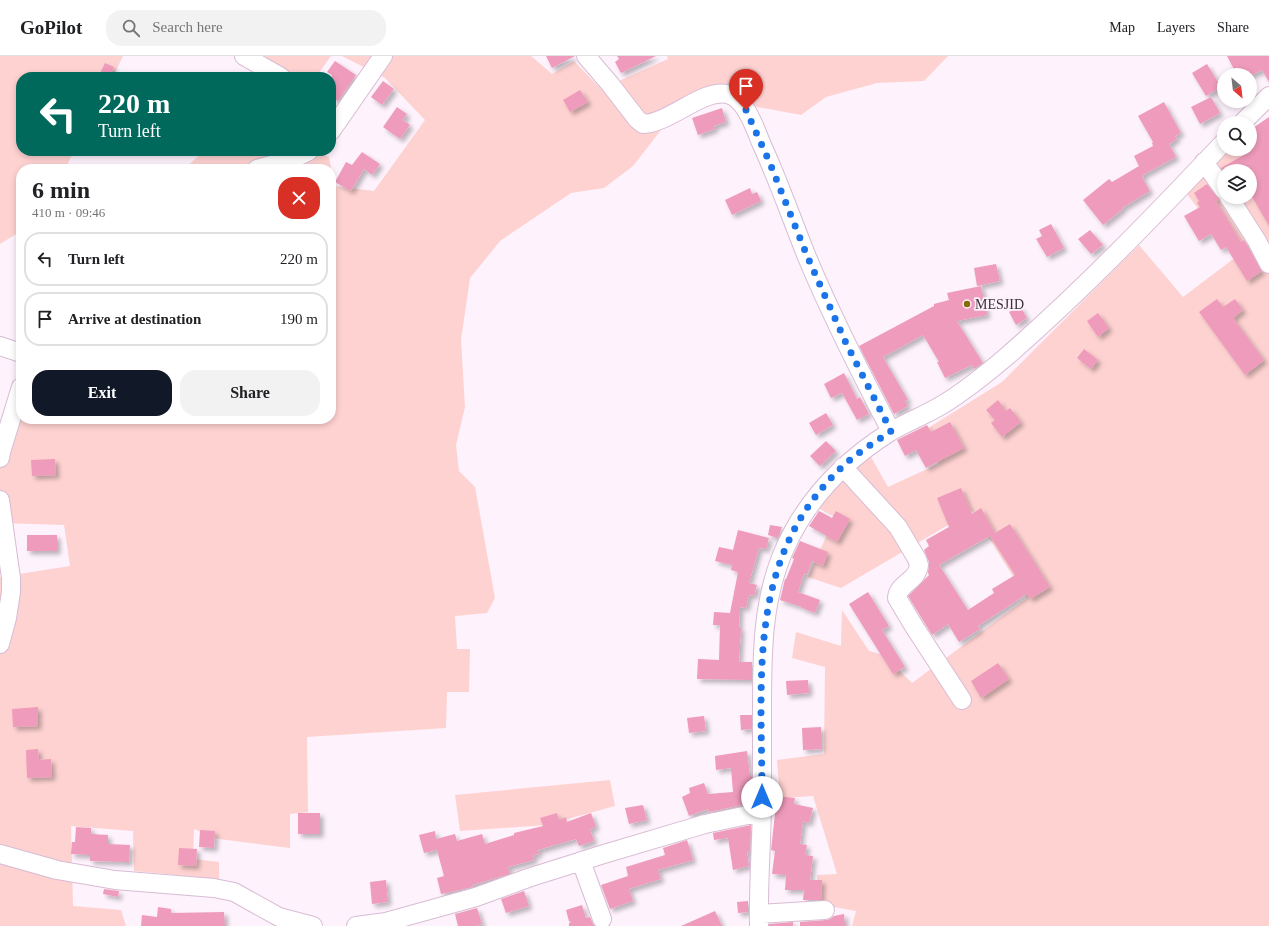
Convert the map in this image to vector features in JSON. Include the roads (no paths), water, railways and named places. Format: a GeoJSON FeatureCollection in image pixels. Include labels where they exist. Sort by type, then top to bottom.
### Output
{"type":"FeatureCollection","features":[{"type":"Feature","properties":{"kind":"street"},"geometry":{"type":"LineString","coordinates":[[244,56],[272,72]]}},
{"type":"Feature","properties":{"kind":"street"},"geometry":{"type":"LineString","coordinates":[[338,109],[383,56]]}},
{"type":"Feature","properties":{"kind":"street"},"geometry":{"type":"LineString","coordinates":[[586,56],[636,118],[643,124],[671,115],[712,95],[728,94],[740,101],[746,110],[769,161],[808,258],[846,343],[891,431]]}},
{"type":"Feature","properties":{"kind":"street"},"geometry":{"type":"LineString","coordinates":[[1249,116],[1269,96]]}},
{"type":"Feature","properties":{"kind":"street"},"geometry":{"type":"LineString","coordinates":[[826,910],[759,920],[762,812],[762,655],[765,621],[768,602],[775,577],[795,527],[821,490],[843,467],[865,449],[891,431],[942,405],[978,380],[1006,357],[1090,280],[1217,149]]}},
{"type":"Feature","properties":{"kind":"street"},"geometry":{"type":"LineString","coordinates":[[275,164],[298,156]]}},
{"type":"Feature","properties":{"kind":"street"},"geometry":{"type":"LineString","coordinates":[[1204,162],[1217,180]]}},
{"type":"Feature","properties":{"kind":"street"},"geometry":{"type":"LineString","coordinates":[[1233,204],[1257,241],[1269,264]]}},
{"type":"Feature","properties":{"kind":"street"},"geometry":{"type":"LineString","coordinates":[[0,346],[16,351]]}},
{"type":"Feature","properties":{"kind":"street"},"geometry":{"type":"LineString","coordinates":[[0,458],[16,403]]}},
{"type":"Feature","properties":{"kind":"street"},"geometry":{"type":"LineString","coordinates":[[843,467],[898,527],[917,559],[919,569],[916,575],[899,591],[897,598],[962,700]]}},
{"type":"Feature","properties":{"kind":"street"},"geometry":{"type":"LineString","coordinates":[[0,500],[12,592],[0,644]]}},
{"type":"Feature","properties":{"kind":"street"},"geometry":{"type":"LineString","coordinates":[[356,926],[386,922],[476,897],[581,861],[705,824],[762,812]]}},
{"type":"Feature","properties":{"kind":"street"},"geometry":{"type":"LineString","coordinates":[[0,854],[57,870],[115,880],[228,890],[279,917],[313,926]]}},
{"type":"Feature","properties":{"kind":"street"},"geometry":{"type":"LineString","coordinates":[[581,861],[602,919]]}},
{"type":"Feature","properties":{"kind":"place","name":"MESJID"},"geometry":{"type":"Point","coordinates":[967,304]}}]}
